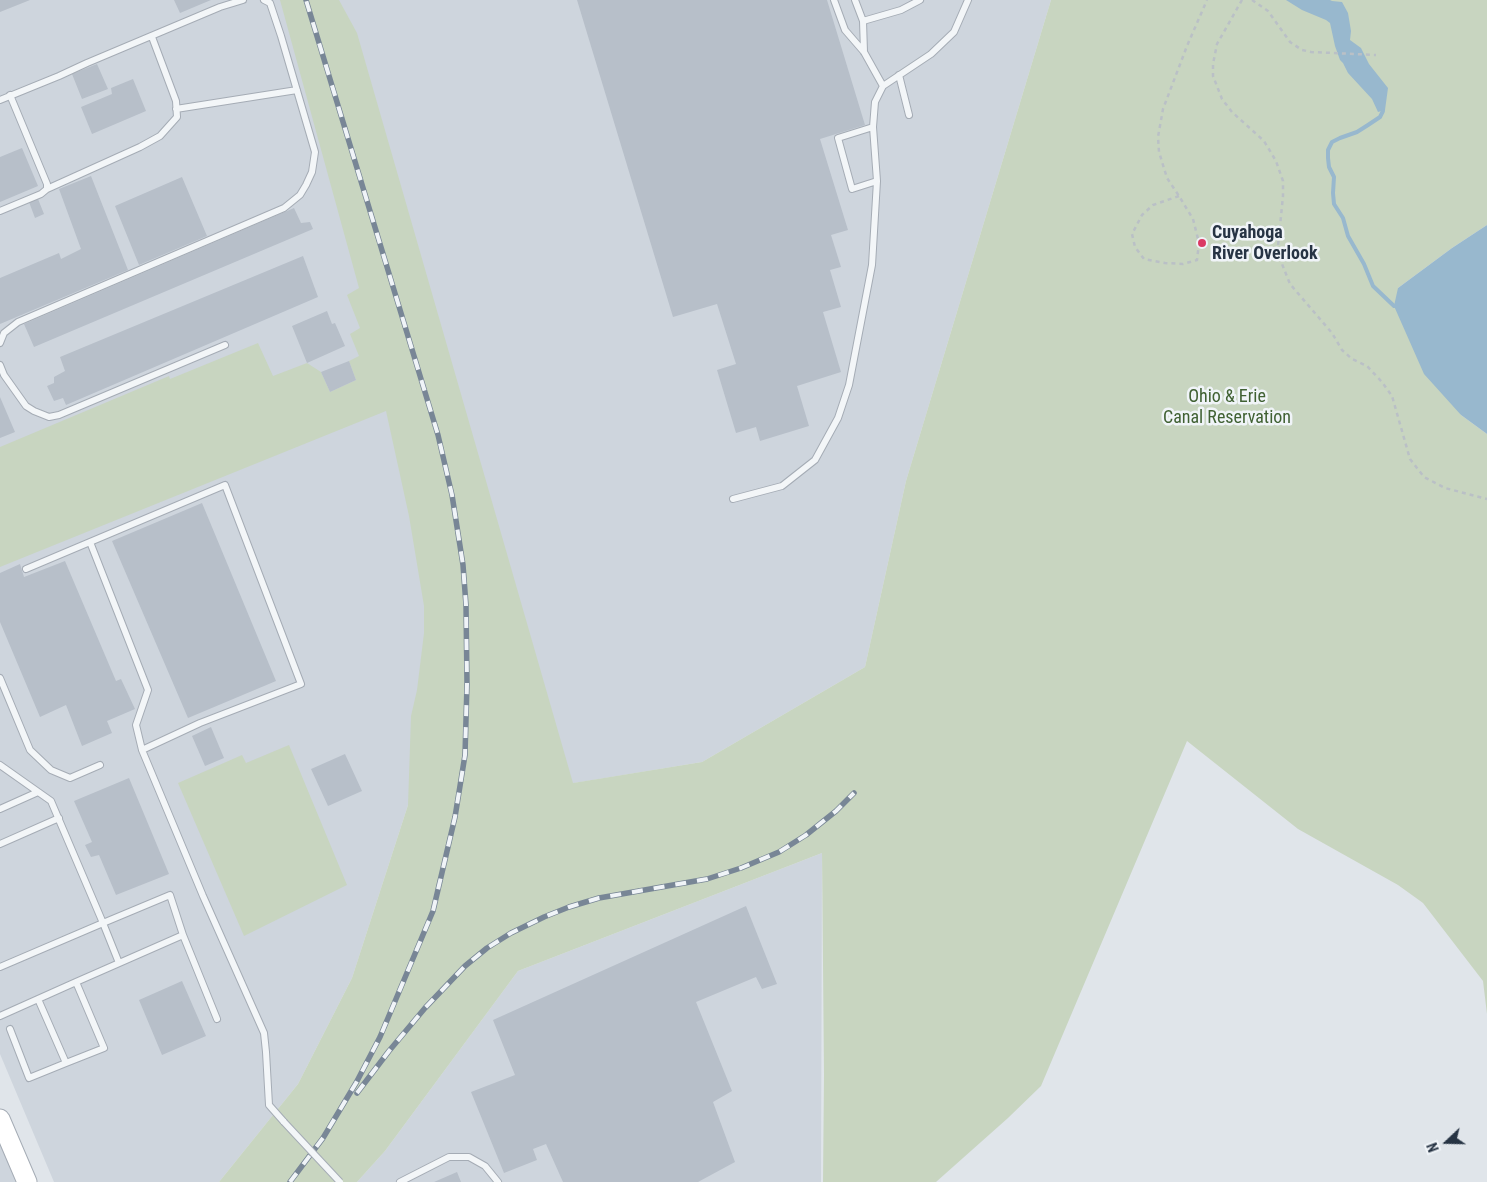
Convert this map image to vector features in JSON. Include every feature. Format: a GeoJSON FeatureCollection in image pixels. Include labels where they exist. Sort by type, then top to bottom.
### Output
{"type":"FeatureCollection","features":[{"type":"Feature","properties":{"kind":"main road"},"geometry":{"type":"LineString","coordinates":[[2,1130],[27,1182]]}},
{"type":"Feature","properties":{"kind":"lane"},"geometry":{"type":"LineString","coordinates":[[0,100],[220,7],[243,0]]}},
{"type":"Feature","properties":{"kind":"lane"},"geometry":{"type":"LineString","coordinates":[[0,343],[4,333],[18,322],[275,211],[300,195],[312,172],[315,152],[270,3],[264,0]]}},
{"type":"Feature","properties":{"kind":"lane"},"geometry":{"type":"LineString","coordinates":[[834,0],[845,30],[864,52],[883,86]]}},
{"type":"Feature","properties":{"kind":"lane"},"geometry":{"type":"LineString","coordinates":[[856,0],[863,21],[864,52]]}},
{"type":"Feature","properties":{"kind":"lane"},"geometry":{"type":"LineString","coordinates":[[863,21],[901,10],[920,0]]}},
{"type":"Feature","properties":{"kind":"lane"},"geometry":{"type":"LineString","coordinates":[[733,500],[782,486],[815,460],[838,418],[850,385],[872,265],[878,181],[873,127],[874,102],[883,86],[931,54],[954,32],[968,0]]}},
{"type":"Feature","properties":{"kind":"lane"},"geometry":{"type":"LineString","coordinates":[[0,211],[41,194],[47,189],[140,147],[160,136],[177,117],[176,101],[152,36]]}},
{"type":"Feature","properties":{"kind":"lane"},"geometry":{"type":"LineString","coordinates":[[899,75],[909,115]]}},
{"type":"Feature","properties":{"kind":"lane"},"geometry":{"type":"LineString","coordinates":[[176,109],[297,90]]}},
{"type":"Feature","properties":{"kind":"lane"},"geometry":{"type":"LineString","coordinates":[[10,95],[47,189]]}},
{"type":"Feature","properties":{"kind":"lane"},"geometry":{"type":"LineString","coordinates":[[873,127],[838,138],[852,189],[878,181]]}},
{"type":"Feature","properties":{"kind":"lane"},"geometry":{"type":"LineString","coordinates":[[0,366],[4,375],[26,406],[49,418],[225,345]]}},
{"type":"Feature","properties":{"kind":"lane"},"geometry":{"type":"LineString","coordinates":[[26,569],[225,485],[302,684],[200,723],[142,750]]}},
{"type":"Feature","properties":{"kind":"lane"},"geometry":{"type":"LineString","coordinates":[[90,542],[148,690],[136,725],[142,750],[264,1033],[269,1105],[340,1182]]}},
{"type":"Feature","properties":{"kind":"lane"},"geometry":{"type":"LineString","coordinates":[[0,678],[30,750],[51,770],[70,778],[100,765]]}},
{"type":"Feature","properties":{"kind":"lane"},"geometry":{"type":"LineString","coordinates":[[0,766],[51,801],[119,963]]}},
{"type":"Feature","properties":{"kind":"lane"},"geometry":{"type":"LineString","coordinates":[[0,809],[38,792]]}},
{"type":"Feature","properties":{"kind":"lane"},"geometry":{"type":"LineString","coordinates":[[0,844],[59,818]]}},
{"type":"Feature","properties":{"kind":"lane"},"geometry":{"type":"LineString","coordinates":[[0,967],[170,896],[182,935],[218,1018]]}},
{"type":"Feature","properties":{"kind":"lane"},"geometry":{"type":"LineString","coordinates":[[0,1016],[182,935]]}},
{"type":"Feature","properties":{"kind":"lane"},"geometry":{"type":"LineString","coordinates":[[10,1029],[29,1078],[104,1048],[76,982]]}},
{"type":"Feature","properties":{"kind":"lane"},"geometry":{"type":"LineString","coordinates":[[38,999],[66,1063]]}},
{"type":"Feature","properties":{"kind":"lane"},"geometry":{"type":"LineString","coordinates":[[400,1182],[449,1158],[469,1157],[485,1166],[498,1182]]}},
{"type":"Feature","properties":{"kind":"path"},"geometry":{"type":"LineString","coordinates":[[1179,196],[1154,205],[1142,215],[1132,234],[1135,247],[1144,259],[1183,264],[1197,260],[1199,243],[1192,219],[1179,196],[1167,178],[1159,152],[1158,137],[1164,109],[1184,54],[1207,0]]}},
{"type":"Feature","properties":{"kind":"path"},"geometry":{"type":"LineString","coordinates":[[1242,0],[1217,44],[1213,76],[1222,99],[1232,112],[1264,141],[1276,161],[1281,174],[1283,196],[1278,246],[1280,259],[1290,284],[1332,333],[1342,350],[1352,359],[1367,366],[1392,396],[1410,459],[1424,477],[1445,488],[1487,499]]}},
{"type":"Feature","properties":{"kind":"path"},"geometry":{"type":"LineString","coordinates":[[1252,0],[1268,11],[1290,42],[1302,50],[1376,55]]}},
{"type":"Feature","properties":{"kind":"shaded area"},"geometry":{"type":"Polygon","coordinates":[[[0,0],[1051,0],[906,481],[865,667],[702,762],[532,790],[408,805],[352,978],[298,1084],[219,1182],[54,1182],[0,1054],[0,0]]]}},
{"type":"Feature","properties":{"kind":"shaded area"},"geometry":{"type":"Polygon","coordinates":[[[822,853],[821,1182],[357,1182],[385,1151],[518,971],[822,853]]]}},
{"type":"Feature","properties":{"kind":"shaded area"},"geometry":{"type":"Polygon","coordinates":[[[0,1118],[26,1182],[0,1182],[0,1118]]]}},
{"type":"Feature","properties":{"kind":"green space","name":"Ohio & Erie Canal Reservation"},"geometry":{"type":"Polygon","coordinates":[[[280,0],[339,0],[357,33],[573,783],[702,762],[865,667],[906,481],[1051,0],[1487,0],[1487,225],[1398,288],[1461,415],[1487,434],[1487,1014],[1483,981],[1423,903],[1398,885],[1298,829],[1187,741],[1041,1086],[936,1182],[823,1182],[822,853],[518,971],[385,1151],[357,1182],[219,1182],[298,1084],[352,978],[408,805],[411,716],[417,690],[424,633],[424,606],[409,516],[386,411],[0,567],[0,447],[169,376],[170,379],[258,343],[273,376],[307,363],[321,372],[330,392],[356,380],[349,361],[359,356],[350,334],[360,328],[347,295],[359,288],[280,0]]]}},
{"type":"Feature","properties":{"kind":"green space"},"geometry":{"type":"Polygon","coordinates":[[[289,745],[347,885],[244,936],[178,783],[242,755],[246,763],[289,745]]]}},
{"type":"Feature","properties":{"kind":"water"},"geometry":{"type":"Polygon","coordinates":[[[1286,0],[1330,0],[1342,2],[1348,13],[1351,31],[1350,40],[1361,48],[1369,64],[1388,88],[1385,110],[1378,112],[1372,99],[1348,73],[1340,60],[1330,23],[1286,0]]]}},
{"type":"Feature","properties":{"kind":"water"},"geometry":{"type":"Polygon","coordinates":[[[1487,225],[1487,434],[1461,415],[1424,374],[1394,306],[1398,288],[1487,225]]]}},
{"type":"Feature","properties":{"kind":"building"},"geometry":{"type":"Polygon","coordinates":[[[0,0],[30,0],[0,12],[0,0]]]}},
{"type":"Feature","properties":{"kind":"building"},"geometry":{"type":"Polygon","coordinates":[[[174,0],[211,0],[180,13],[174,0]]]}},
{"type":"Feature","properties":{"kind":"building"},"geometry":{"type":"Polygon","coordinates":[[[577,0],[827,0],[865,125],[820,139],[848,230],[831,235],[841,267],[830,270],[841,307],[823,312],[841,372],[797,386],[809,426],[760,441],[756,427],[736,433],[717,370],[736,364],[717,304],[673,317],[577,0]]]}},
{"type":"Feature","properties":{"kind":"building"},"geometry":{"type":"Polygon","coordinates":[[[97,64],[108,89],[82,99],[72,74],[97,64]]]}},
{"type":"Feature","properties":{"kind":"building"},"geometry":{"type":"Polygon","coordinates":[[[133,79],[146,111],[92,134],[81,107],[112,94],[111,88],[133,79]]]}},
{"type":"Feature","properties":{"kind":"building"},"geometry":{"type":"Polygon","coordinates":[[[22,148],[38,186],[0,202],[0,157],[22,148]]]}},
{"type":"Feature","properties":{"kind":"building"},"geometry":{"type":"Polygon","coordinates":[[[91,176],[128,270],[0,324],[0,278],[59,253],[61,259],[81,249],[59,189],[91,176]]]}},
{"type":"Feature","properties":{"kind":"building"},"geometry":{"type":"Polygon","coordinates":[[[182,177],[207,236],[139,265],[115,206],[182,177]]]}},
{"type":"Feature","properties":{"kind":"building"},"geometry":{"type":"Polygon","coordinates":[[[38,199],[44,214],[35,218],[29,202],[38,199]]]}},
{"type":"Feature","properties":{"kind":"building"},"geometry":{"type":"Polygon","coordinates":[[[294,208],[301,223],[310,222],[313,229],[34,347],[24,324],[294,208]]]}},
{"type":"Feature","properties":{"kind":"building"},"geometry":{"type":"Polygon","coordinates":[[[303,256],[318,297],[66,405],[63,398],[54,401],[47,386],[54,383],[54,377],[65,371],[60,357],[303,256]]]}},
{"type":"Feature","properties":{"kind":"building"},"geometry":{"type":"Polygon","coordinates":[[[327,311],[332,324],[335,323],[345,346],[307,363],[292,326],[327,311]]]}},
{"type":"Feature","properties":{"kind":"building"},"geometry":{"type":"Polygon","coordinates":[[[349,361],[356,380],[330,392],[321,372],[349,361]]]}},
{"type":"Feature","properties":{"kind":"building"},"geometry":{"type":"Polygon","coordinates":[[[0,397],[15,432],[0,438],[0,397]]]}},
{"type":"Feature","properties":{"kind":"building"},"geometry":{"type":"Polygon","coordinates":[[[202,503],[276,681],[188,718],[112,541],[202,503]]]}},
{"type":"Feature","properties":{"kind":"building"},"geometry":{"type":"Polygon","coordinates":[[[65,561],[116,681],[121,679],[135,709],[107,721],[112,733],[82,746],[66,705],[40,717],[0,622],[0,573],[20,564],[24,577],[65,561]]]}},
{"type":"Feature","properties":{"kind":"building"},"geometry":{"type":"Polygon","coordinates":[[[211,727],[224,758],[205,766],[192,736],[211,727]]]}},
{"type":"Feature","properties":{"kind":"building"},"geometry":{"type":"Polygon","coordinates":[[[345,754],[362,791],[328,806],[311,769],[345,754]]]}},
{"type":"Feature","properties":{"kind":"building"},"geometry":{"type":"Polygon","coordinates":[[[129,778],[169,874],[116,895],[99,855],[91,857],[85,845],[92,842],[74,801],[129,778]]]}},
{"type":"Feature","properties":{"kind":"building"},"geometry":{"type":"Polygon","coordinates":[[[746,906],[777,984],[762,989],[756,977],[696,1002],[732,1091],[713,1102],[735,1162],[698,1182],[563,1182],[546,1144],[533,1149],[537,1160],[504,1173],[471,1092],[515,1075],[493,1020],[746,906]]]}},
{"type":"Feature","properties":{"kind":"building"},"geometry":{"type":"Polygon","coordinates":[[[182,981],[206,1036],[162,1055],[139,1000],[182,981]]]}},
{"type":"Feature","properties":{"kind":"building"},"geometry":{"type":"Polygon","coordinates":[[[457,1172],[461,1182],[434,1182],[457,1172]]]}},
{"type":"Feature","properties":{"kind":"waterway"},"geometry":{"type":"LineString","coordinates":[[1383,111],[1380,117],[1357,132],[1332,142],[1328,150],[1328,158],[1329,167],[1334,177],[1334,204],[1343,218],[1348,236],[1364,264],[1373,286],[1394,306]]}},
{"type":"Feature","properties":{"kind":"railway"},"geometry":{"type":"LineString","coordinates":[[290,1182],[323,1138],[356,1083],[380,1037],[433,911],[455,817],[465,755],[467,684],[466,605],[463,565],[452,495],[438,435],[306,0]]}},
{"type":"Feature","properties":{"kind":"railway"},"geometry":{"type":"LineString","coordinates":[[357,1093],[425,1008],[465,966],[487,948],[511,933],[569,907],[599,898],[707,879],[741,868],[779,852],[806,835],[836,811],[854,793]]}},
{"type":"Feature","properties":{"kind":"place","name":"Cuyahoga River Overlook"},"geometry":{"type":"Point","coordinates":[1202,243]}}]}
